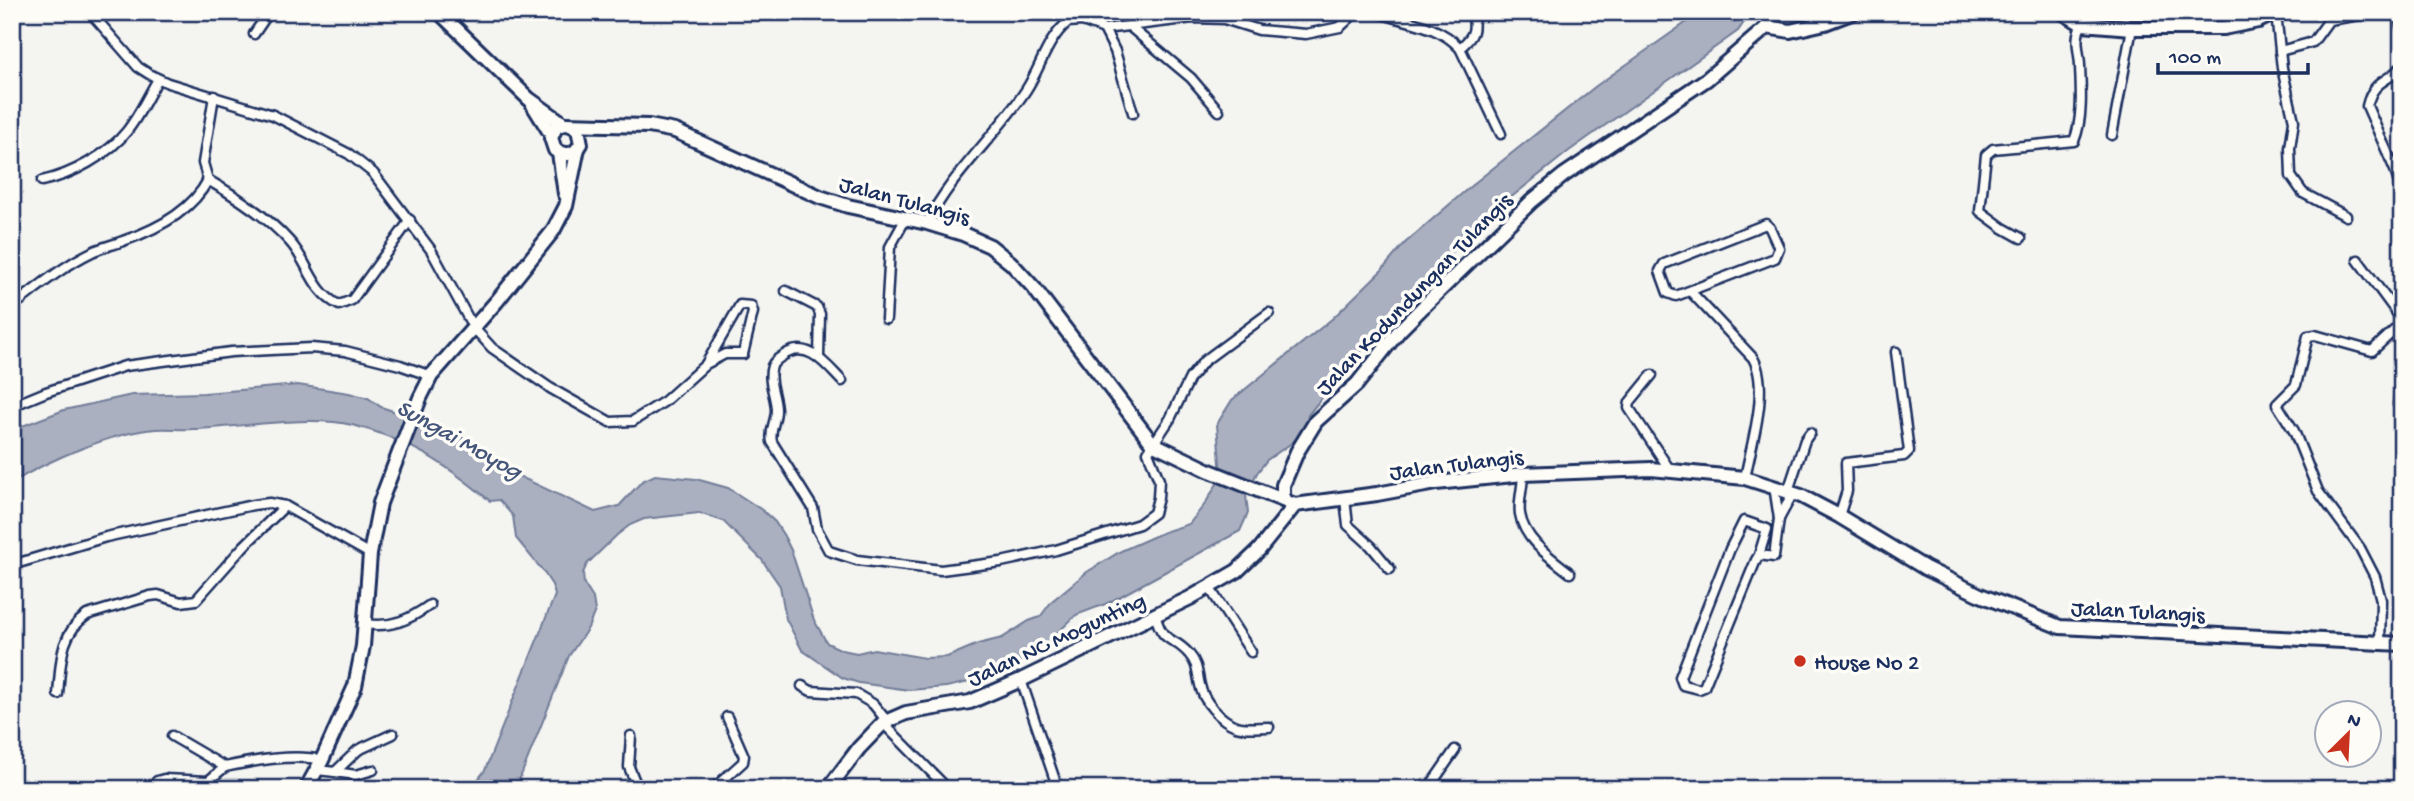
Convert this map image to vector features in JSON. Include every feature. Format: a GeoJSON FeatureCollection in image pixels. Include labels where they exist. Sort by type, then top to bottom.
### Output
{"type":"FeatureCollection","features":[{"type":"Feature","properties":{"kind":"main road"},"geometry":{"type":"LineString","coordinates":[[310,788],[355,686],[366,624],[370,554],[380,503],[419,398],[431,376],[553,230],[566,206],[579,146],[578,129],[528,99],[439,12]]}},
{"type":"Feature","properties":{"kind":"main road"},"geometry":{"type":"LineString","coordinates":[[1772,12],[1767,27],[1790,31],[1825,23],[1854,12]]}},
{"type":"Feature","properties":{"kind":"main road"},"geometry":{"type":"LineString","coordinates":[[2063,12],[2078,32],[2223,28],[2277,16]]}},
{"type":"Feature","properties":{"kind":"main road","name":"Jalan Kodundungan Tulangis"},"geometry":{"type":"LineString","coordinates":[[1289,503],[1283,485],[1297,452],[1316,421],[1357,384],[1399,331],[1494,237],[1564,175],[1707,79],[1767,27]]}},
{"type":"Feature","properties":{"kind":"main road"},"geometry":{"type":"LineString","coordinates":[[528,99],[551,134],[552,145],[559,153],[566,206]]}},
{"type":"Feature","properties":{"kind":"main road"},"geometry":{"type":"LineString","coordinates":[[551,134],[556,127],[566,124]]}},
{"type":"Feature","properties":{"kind":"main road","name":"Jalan Tulangis"},"geometry":{"type":"LineString","coordinates":[[566,124],[649,126],[675,131],[820,197],[848,206],[927,223],[964,234],[990,246],[1011,263],[1034,288],[1152,443],[1210,471],[1289,503],[1345,499],[1436,483],[1523,474],[1670,470],[1745,478],[1790,492],[1839,516],[1925,568],[1978,594],[2060,627],[2402,645]]}},
{"type":"Feature","properties":{"kind":"main road","name":"Jalan Tulangis"},"geometry":{"type":"LineString","coordinates":[[579,146],[610,127]]}},
{"type":"Feature","properties":{"kind":"main road"},"geometry":{"type":"LineString","coordinates":[[559,153],[569,154],[579,146]]}},
{"type":"Feature","properties":{"kind":"main road","name":"Jalan NC Mogunting"},"geometry":{"type":"LineString","coordinates":[[828,789],[859,748],[885,722],[906,713],[970,702],[1021,680],[1237,571],[1259,550],[1289,503]]}},
{"type":"Feature","properties":{"kind":"street"},"geometry":{"type":"LineString","coordinates":[[90,12],[138,67],[158,79],[273,115],[349,154],[373,173],[410,220],[431,250],[472,327],[492,348],[610,422],[633,421],[649,412],[706,363],[726,354],[743,354],[753,312],[751,306],[740,304],[706,363]]}},
{"type":"Feature","properties":{"kind":"street"},"geometry":{"type":"LineString","coordinates":[[254,34],[269,12]]}},
{"type":"Feature","properties":{"kind":"street"},"geometry":{"type":"LineString","coordinates":[[1104,29],[1193,18],[1224,19],[1259,30],[1306,34],[1340,27],[1356,12]]}},
{"type":"Feature","properties":{"kind":"street"},"geometry":{"type":"LineString","coordinates":[[1376,12],[1443,33],[1460,48],[1501,134]]}},
{"type":"Feature","properties":{"kind":"street"},"geometry":{"type":"LineString","coordinates":[[1460,48],[1475,32],[1472,12]]}},
{"type":"Feature","properties":{"kind":"street"},"geometry":{"type":"LineString","coordinates":[[2280,51],[2313,42],[2329,20],[2379,12]]}},
{"type":"Feature","properties":{"kind":"street"},"geometry":{"type":"LineString","coordinates":[[2398,12],[2402,30]]}},
{"type":"Feature","properties":{"kind":"street"},"geometry":{"type":"LineString","coordinates":[[2277,16],[2280,51],[2294,121],[2290,148],[2291,176],[2303,193],[2346,216]]}},
{"type":"Feature","properties":{"kind":"street"},"geometry":{"type":"LineString","coordinates":[[927,223],[943,195],[1026,90],[1053,37],[1068,22],[1084,17],[1104,29],[1115,51],[1133,113]]}},
{"type":"Feature","properties":{"kind":"street"},"geometry":{"type":"LineString","coordinates":[[1129,26],[1191,78],[1219,111]]}},
{"type":"Feature","properties":{"kind":"street"},"geometry":{"type":"LineString","coordinates":[[2112,135],[2131,31]]}},
{"type":"Feature","properties":{"kind":"street"},"geometry":{"type":"LineString","coordinates":[[2021,237],[1989,219],[1979,209],[1986,155],[1993,149],[2070,143],[2076,139],[2080,101],[2078,32]]}},
{"type":"Feature","properties":{"kind":"street"},"geometry":{"type":"LineString","coordinates":[[2402,65],[2373,89],[2367,106],[2395,170],[2402,194]]}},
{"type":"Feature","properties":{"kind":"street"},"geometry":{"type":"LineString","coordinates":[[42,181],[74,169],[113,145],[127,132],[158,79]]}},
{"type":"Feature","properties":{"kind":"street"},"geometry":{"type":"LineString","coordinates":[[214,96],[203,163],[208,180],[232,195],[291,243],[315,285],[331,301],[339,305],[352,300],[410,220]]}},
{"type":"Feature","properties":{"kind":"street"},"geometry":{"type":"LineString","coordinates":[[12,307],[60,270],[94,251],[148,230],[191,206],[208,180]]}},
{"type":"Feature","properties":{"kind":"street"},"geometry":{"type":"LineString","coordinates":[[886,319],[890,247],[906,218]]}},
{"type":"Feature","properties":{"kind":"street"},"geometry":{"type":"LineString","coordinates":[[1761,225],[1770,228],[1779,248],[1775,258],[1691,292],[1676,296],[1668,293],[1661,267],[1761,225]]}},
{"type":"Feature","properties":{"kind":"street"},"geometry":{"type":"LineString","coordinates":[[2358,260],[2402,321],[2372,351],[2315,335],[2308,336],[2295,385],[2277,404],[2294,431],[2318,491],[2360,548],[2375,577],[2381,600],[2381,645]]}},
{"type":"Feature","properties":{"kind":"street"},"geometry":{"type":"LineString","coordinates":[[786,291],[817,307],[820,314],[819,357]]}},
{"type":"Feature","properties":{"kind":"street"},"geometry":{"type":"LineString","coordinates":[[1691,292],[1753,358],[1758,368],[1760,393],[1745,478]]}},
{"type":"Feature","properties":{"kind":"street"},"geometry":{"type":"LineString","coordinates":[[842,382],[819,357],[806,350],[789,351],[772,366],[771,380],[776,416],[770,433],[772,442],[813,508],[817,529],[829,551],[895,566],[941,570],[1001,562],[1056,550],[1139,524],[1154,513],[1159,480],[1148,452],[1152,443],[1171,419],[1190,378],[1199,366],[1269,313]]}},
{"type":"Feature","properties":{"kind":"street"},"geometry":{"type":"LineString","coordinates":[[718,343],[726,354]]}},
{"type":"Feature","properties":{"kind":"street"},"geometry":{"type":"LineString","coordinates":[[12,407],[46,392],[125,366],[231,352],[311,348],[345,351],[431,376]]}},
{"type":"Feature","properties":{"kind":"street"},"geometry":{"type":"LineString","coordinates":[[1839,516],[1847,491],[1846,463],[1904,456],[1909,451],[1896,352]]}},
{"type":"Feature","properties":{"kind":"street"},"geometry":{"type":"LineString","coordinates":[[2398,404],[2402,372]]}},
{"type":"Feature","properties":{"kind":"street"},"geometry":{"type":"LineString","coordinates":[[1652,375],[1630,402],[1629,408],[1670,470]]}},
{"type":"Feature","properties":{"kind":"street"},"geometry":{"type":"LineString","coordinates":[[1759,555],[1774,557],[1779,519],[1805,440],[1810,433]]}},
{"type":"Feature","properties":{"kind":"street"},"geometry":{"type":"LineString","coordinates":[[1523,474],[1520,517],[1534,542],[1570,573]]}},
{"type":"Feature","properties":{"kind":"street"},"geometry":{"type":"LineString","coordinates":[[1774,486],[1779,519]]}},
{"type":"Feature","properties":{"kind":"street"},"geometry":{"type":"LineString","coordinates":[[1345,499],[1348,525],[1371,546],[1390,569]]}},
{"type":"Feature","properties":{"kind":"street"},"geometry":{"type":"LineString","coordinates":[[12,565],[94,540],[269,503],[285,506],[370,554]]}},
{"type":"Feature","properties":{"kind":"street"},"geometry":{"type":"LineString","coordinates":[[58,694],[62,648],[67,635],[80,620],[87,615],[150,596],[158,595],[190,603],[196,600],[243,547],[285,506]]}},
{"type":"Feature","properties":{"kind":"street"},"geometry":{"type":"LineString","coordinates":[[1744,521],[1768,529],[1759,555],[1704,687],[1699,689],[1684,685],[1680,677],[1730,549],[1744,521]]}},
{"type":"Feature","properties":{"kind":"street"},"geometry":{"type":"LineString","coordinates":[[1209,587],[1251,652]]}},
{"type":"Feature","properties":{"kind":"street"},"geometry":{"type":"LineString","coordinates":[[366,624],[395,624],[412,618],[430,605]]}},
{"type":"Feature","properties":{"kind":"street"},"geometry":{"type":"LineString","coordinates":[[1155,614],[1163,637],[1188,652],[1197,665],[1200,688],[1207,701],[1222,717],[1235,726],[1269,727]]}},
{"type":"Feature","properties":{"kind":"street"},"geometry":{"type":"LineString","coordinates":[[1021,680],[1058,789]]}},
{"type":"Feature","properties":{"kind":"street"},"geometry":{"type":"LineString","coordinates":[[802,686],[811,691],[856,694],[873,704],[885,722],[948,789]]}},
{"type":"Feature","properties":{"kind":"street"},"geometry":{"type":"LineString","coordinates":[[713,789],[743,762],[744,756],[727,717]]}},
{"type":"Feature","properties":{"kind":"street"},"geometry":{"type":"LineString","coordinates":[[335,772],[358,750],[393,734]]}},
{"type":"Feature","properties":{"kind":"street"},"geometry":{"type":"LineString","coordinates":[[172,736],[225,768]]}},
{"type":"Feature","properties":{"kind":"street"},"geometry":{"type":"LineString","coordinates":[[631,736],[629,766],[638,789]]}},
{"type":"Feature","properties":{"kind":"street"},"geometry":{"type":"LineString","coordinates":[[1428,789],[1455,750]]}},
{"type":"Feature","properties":{"kind":"street"},"geometry":{"type":"LineString","coordinates":[[157,781],[208,781],[225,768],[240,764],[309,757],[335,772],[356,775],[373,770]]}},
{"type":"Feature","properties":{"kind":"water","name":"Sungai Moyog"},"geometry":{"type":"Polygon","coordinates":[[[1701,12],[1751,12],[1738,31],[1569,151],[1499,207],[1458,246],[1341,374],[1308,415],[1305,429],[1293,442],[1267,460],[1257,473],[1246,495],[1248,513],[1240,531],[1108,603],[1076,615],[1037,653],[988,678],[946,687],[909,690],[843,678],[802,650],[786,619],[780,586],[762,560],[723,521],[699,513],[644,519],[617,535],[587,564],[583,573],[584,584],[593,598],[595,611],[588,628],[569,656],[514,789],[471,789],[485,770],[555,595],[543,571],[516,538],[513,516],[499,500],[490,501],[458,475],[409,445],[352,425],[325,421],[139,431],[81,448],[12,483],[12,430],[64,410],[132,395],[204,393],[298,385],[349,393],[368,398],[381,407],[430,423],[471,442],[512,473],[595,512],[619,506],[642,481],[655,475],[696,479],[728,488],[762,510],[775,522],[784,536],[814,620],[827,643],[857,653],[874,649],[925,658],[947,657],[978,644],[1002,638],[1040,617],[1052,601],[1087,572],[1121,551],[1189,524],[1221,477],[1217,424],[1232,400],[1333,318],[1382,270],[1405,243],[1472,185],[1596,86],[1701,12]]]}},
{"type":"Feature","properties":{"kind":"place","name":"House No 2"},"geometry":{"type":"Point","coordinates":[1800,661]}}]}
